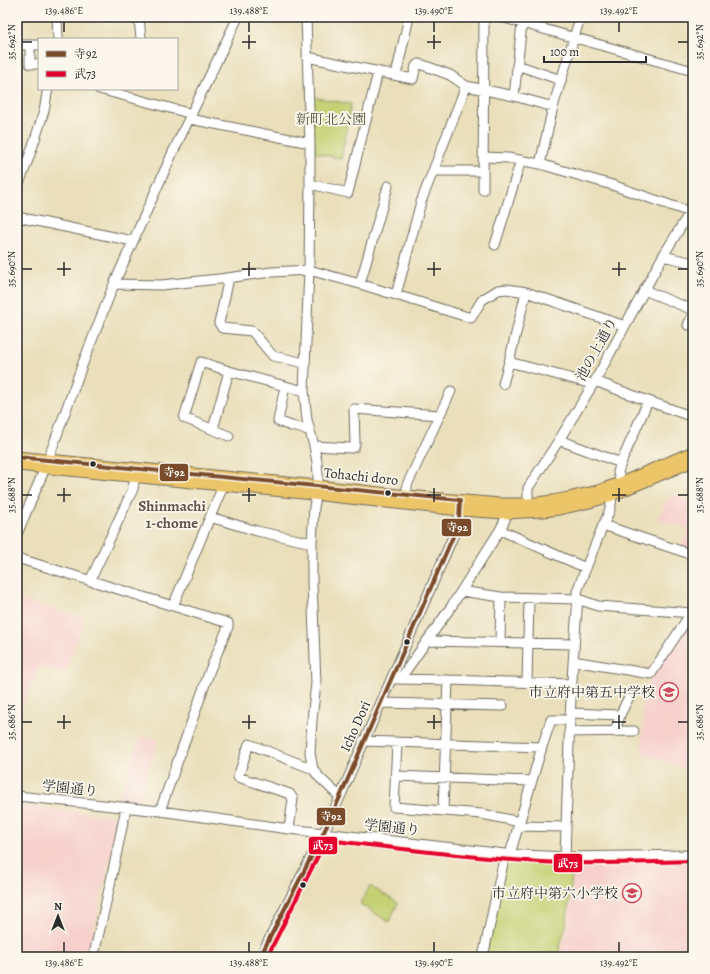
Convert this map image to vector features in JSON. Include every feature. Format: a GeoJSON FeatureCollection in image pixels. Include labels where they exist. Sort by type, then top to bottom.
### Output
{"type":"FeatureCollection","features":[{"type":"Feature","properties":{"kind":"main road","name":"Tohachi doro"},"geometry":{"type":"LineString","coordinates":[[17,465],[47,464],[460,505],[528,504],[568,498],[598,491],[621,483],[693,452]]}},
{"type":"Feature","properties":{"kind":"main road","name":"Tohachi doro"},"geometry":{"type":"LineString","coordinates":[[17,457],[47,464],[223,486],[407,496],[506,513],[559,509],[590,502],[612,495],[693,461]]}},
{"type":"Feature","properties":{"kind":"street"},"geometry":{"type":"LineString","coordinates":[[58,17],[58,38]]}},
{"type":"Feature","properties":{"kind":"street"},"geometry":{"type":"LineString","coordinates":[[139,17],[141,38]]}},
{"type":"Feature","properties":{"kind":"street"},"geometry":{"type":"LineString","coordinates":[[18,529],[47,464],[80,370],[114,284],[173,152],[238,17]]}},
{"type":"Feature","properties":{"kind":"street"},"geometry":{"type":"LineString","coordinates":[[306,17],[310,184],[309,270],[304,390],[306,420],[317,462],[317,490],[314,507],[312,543],[316,683],[310,745],[311,761],[314,769],[320,778],[340,797]]}},
{"type":"Feature","properties":{"kind":"street"},"geometry":{"type":"LineString","coordinates":[[396,75],[408,17]]}},
{"type":"Feature","properties":{"kind":"street"},"geometry":{"type":"LineString","coordinates":[[483,190],[484,17]]}},
{"type":"Feature","properties":{"kind":"street"},"geometry":{"type":"LineString","coordinates":[[501,17],[693,71]]}},
{"type":"Feature","properties":{"kind":"street"},"geometry":{"type":"LineString","coordinates":[[540,164],[553,107],[579,21]]}},
{"type":"Feature","properties":{"kind":"street"},"geometry":{"type":"LineString","coordinates":[[514,96],[522,23]]}},
{"type":"Feature","properties":{"kind":"street"},"geometry":{"type":"LineString","coordinates":[[17,45],[35,45],[30,64],[38,64]]}},
{"type":"Feature","properties":{"kind":"street"},"geometry":{"type":"LineString","coordinates":[[307,57],[413,78],[416,66],[418,64],[423,65],[450,75],[466,86],[514,96],[553,107]]}},
{"type":"Feature","properties":{"kind":"street"},"geometry":{"type":"LineString","coordinates":[[517,66],[561,80]]}},
{"type":"Feature","properties":{"kind":"street"},"geometry":{"type":"LineString","coordinates":[[310,184],[348,193],[378,72]]}},
{"type":"Feature","properties":{"kind":"street"},"geometry":{"type":"LineString","coordinates":[[396,295],[421,202],[466,86]]}},
{"type":"Feature","properties":{"kind":"street"},"geometry":{"type":"LineString","coordinates":[[17,188],[25,170],[34,142],[48,90]]}},
{"type":"Feature","properties":{"kind":"street"},"geometry":{"type":"LineString","coordinates":[[108,90],[126,92],[191,116],[310,144]]}},
{"type":"Feature","properties":{"kind":"street"},"geometry":{"type":"LineString","coordinates":[[484,157],[508,158],[540,164],[692,210]]}},
{"type":"Feature","properties":{"kind":"street"},"geometry":{"type":"LineString","coordinates":[[496,244],[521,160]]}},
{"type":"Feature","properties":{"kind":"street"},"geometry":{"type":"LineString","coordinates":[[434,171],[484,171]]}},
{"type":"Feature","properties":{"kind":"street"},"geometry":{"type":"LineString","coordinates":[[360,284],[388,186]]}},
{"type":"Feature","properties":{"kind":"street","name":"池の上通り"},"geometry":{"type":"LineString","coordinates":[[528,504],[528,488],[594,382],[663,256],[692,210]]}},
{"type":"Feature","properties":{"kind":"street"},"geometry":{"type":"LineString","coordinates":[[17,217],[133,241]]}},
{"type":"Feature","properties":{"kind":"street"},"geometry":{"type":"LineString","coordinates":[[663,256],[693,263]]}},
{"type":"Feature","properties":{"kind":"street"},"geometry":{"type":"LineString","coordinates":[[114,284],[161,285],[272,272],[309,270],[471,318],[482,300],[498,290],[507,289],[526,292],[625,326]]}},
{"type":"Feature","properties":{"kind":"street"},"geometry":{"type":"LineString","coordinates":[[229,278],[219,322],[222,328],[252,331],[273,356],[305,363]]}},
{"type":"Feature","properties":{"kind":"street"},"geometry":{"type":"LineString","coordinates":[[644,290],[693,310]]}},
{"type":"Feature","properties":{"kind":"street"},"geometry":{"type":"LineString","coordinates":[[503,384],[510,362],[526,292]]}},
{"type":"Feature","properties":{"kind":"street"},"geometry":{"type":"LineString","coordinates":[[688,325],[693,314]]}},
{"type":"Feature","properties":{"kind":"street"},"geometry":{"type":"LineString","coordinates":[[229,436],[184,418],[201,362],[229,371],[304,390]]}},
{"type":"Feature","properties":{"kind":"street"},"geometry":{"type":"LineString","coordinates":[[510,362],[594,382],[693,417]]}},
{"type":"Feature","properties":{"kind":"street"},"geometry":{"type":"LineString","coordinates":[[213,429],[229,371]]}},
{"type":"Feature","properties":{"kind":"street"},"geometry":{"type":"LineString","coordinates":[[285,386],[278,421],[309,430]]}},
{"type":"Feature","properties":{"kind":"street"},"geometry":{"type":"LineString","coordinates":[[407,496],[407,485],[451,391]]}},
{"type":"Feature","properties":{"kind":"street"},"geometry":{"type":"LineString","coordinates":[[621,483],[618,472],[648,401]]}},
{"type":"Feature","properties":{"kind":"street"},"geometry":{"type":"LineString","coordinates":[[314,446],[354,447],[354,409],[440,415]]}},
{"type":"Feature","properties":{"kind":"street"},"geometry":{"type":"LineString","coordinates":[[559,440],[621,463]]}},
{"type":"Feature","properties":{"kind":"street"},"geometry":{"type":"LineString","coordinates":[[90,580],[133,489],[135,476]]}},
{"type":"Feature","properties":{"kind":"street"},"geometry":{"type":"LineString","coordinates":[[173,606],[223,486]]}},
{"type":"Feature","properties":{"kind":"street"},"geometry":{"type":"LineString","coordinates":[[565,857],[570,716],[578,599],[577,592],[603,524],[611,508],[612,495]]}},
{"type":"Feature","properties":{"kind":"street","name":"Icho Dori"},"geometry":{"type":"LineString","coordinates":[[260,957],[323,834],[381,702],[396,679],[459,521],[460,505]]}},
{"type":"Feature","properties":{"kind":"street"},"geometry":{"type":"LineString","coordinates":[[396,679],[428,641],[500,530],[505,520],[506,513]]}},
{"type":"Feature","properties":{"kind":"street"},"geometry":{"type":"LineString","coordinates":[[210,517],[257,531],[312,543]]}},
{"type":"Feature","properties":{"kind":"street"},"geometry":{"type":"LineString","coordinates":[[603,524],[693,555]]}},
{"type":"Feature","properties":{"kind":"street"},"geometry":{"type":"LineString","coordinates":[[500,530],[586,568]]}},
{"type":"Feature","properties":{"kind":"street"},"geometry":{"type":"LineString","coordinates":[[17,558],[228,623],[228,627],[210,670],[160,812]]}},
{"type":"Feature","properties":{"kind":"street"},"geometry":{"type":"LineString","coordinates":[[461,591],[529,598],[578,599],[598,606],[693,612]]}},
{"type":"Feature","properties":{"kind":"street"},"geometry":{"type":"LineString","coordinates":[[500,642],[501,596]]}},
{"type":"Feature","properties":{"kind":"street"},"geometry":{"type":"LineString","coordinates":[[527,682],[529,598]]}},
{"type":"Feature","properties":{"kind":"street"},"geometry":{"type":"LineString","coordinates":[[573,661],[651,674],[693,612]]}},
{"type":"Feature","properties":{"kind":"street"},"geometry":{"type":"LineString","coordinates":[[428,641],[574,644]]}},
{"type":"Feature","properties":{"kind":"street"},"geometry":{"type":"LineString","coordinates":[[396,679],[572,684]]}},
{"type":"Feature","properties":{"kind":"street"},"geometry":{"type":"LineString","coordinates":[[443,810],[448,680]]}},
{"type":"Feature","properties":{"kind":"street"},"geometry":{"type":"LineString","coordinates":[[615,732],[620,715],[628,699]]}},
{"type":"Feature","properties":{"kind":"street"},"geometry":{"type":"LineString","coordinates":[[381,702],[503,706]]}},
{"type":"Feature","properties":{"kind":"street"},"geometry":{"type":"LineString","coordinates":[[483,957],[508,854],[519,824],[551,720],[570,716],[620,715]]}},
{"type":"Feature","properties":{"kind":"street"},"geometry":{"type":"LineString","coordinates":[[570,732],[634,731]]}},
{"type":"Feature","properties":{"kind":"street"},"geometry":{"type":"LineString","coordinates":[[363,741],[542,747]]}},
{"type":"Feature","properties":{"kind":"street"},"geometry":{"type":"LineString","coordinates":[[397,743],[394,807],[482,814],[519,824],[566,827]]}},
{"type":"Feature","properties":{"kind":"street"},"geometry":{"type":"LineString","coordinates":[[288,829],[293,799],[290,794],[238,777],[249,744],[314,769]]}},
{"type":"Feature","properties":{"kind":"street"},"geometry":{"type":"LineString","coordinates":[[395,776],[532,781]]}},
{"type":"Feature","properties":{"kind":"street","name":"学園通り"},"geometry":{"type":"LineString","coordinates":[[17,796],[160,812],[323,834],[508,854],[565,857],[693,855]]}},
{"type":"Feature","properties":{"kind":"street"},"geometry":{"type":"LineString","coordinates":[[95,950],[126,808]]}},
{"type":"Feature","properties":{"kind":"shaded area"},"geometry":{"type":"Polygon","coordinates":[[[671,493],[693,502],[693,554],[679,549],[689,529],[657,519],[671,493]]]}},
{"type":"Feature","properties":{"kind":"shaded area"},"geometry":{"type":"Polygon","coordinates":[[[17,600],[22,600],[85,618],[65,673],[39,667],[17,718],[17,600]]]}},
{"type":"Feature","properties":{"kind":"shaded area","name":"市立府中第五中学校"},"geometry":{"type":"Polygon","coordinates":[[[688,619],[693,620],[693,772],[642,753],[643,699],[647,685],[688,619]]]}},
{"type":"Feature","properties":{"kind":"shaded area"},"geometry":{"type":"Polygon","coordinates":[[[140,736],[158,740],[138,803],[117,801],[140,736]]]}},
{"type":"Feature","properties":{"kind":"shaded area"},"geometry":{"type":"Polygon","coordinates":[[[17,803],[43,808],[119,817],[88,957],[17,957],[17,803]]]}},
{"type":"Feature","properties":{"kind":"shaded area","name":"市立府中第六小学校"},"geometry":{"type":"Polygon","coordinates":[[[575,861],[693,861],[692,957],[559,957],[568,926],[575,861]]]}},
{"type":"Feature","properties":{"kind":"green space","name":"新町北公園"},"geometry":{"type":"Polygon","coordinates":[[[312,97],[351,104],[341,159],[314,152],[312,97]]]}},
{"type":"Feature","properties":{"kind":"green space"},"geometry":{"type":"Polygon","coordinates":[[[503,860],[574,861],[566,925],[557,957],[485,957],[503,860]]]}},
{"type":"Feature","properties":{"kind":"green space"},"geometry":{"type":"Polygon","coordinates":[[[370,886],[398,903],[389,922],[360,904],[370,886]]]}},
{"type":"Feature","properties":{"kind":"transit line","name":"寺92"},"geometry":{"type":"LineString","coordinates":[[17,457],[460,500],[459,521],[455,532],[340,797],[323,834],[260,957]]}},
{"type":"Feature","properties":{"kind":"transit line","name":"武73"},"geometry":{"type":"LineString","coordinates":[[267,957],[326,840],[460,855],[541,862],[598,863],[693,861]]}},
{"type":"Feature","properties":{"kind":"place","name":"市立府中第五中学校"},"geometry":{"type":"Point","coordinates":[669,692]}},
{"type":"Feature","properties":{"kind":"place","name":"市立府中第六小学校"},"geometry":{"type":"Point","coordinates":[632,893]}},
{"type":"Feature","properties":{"kind":"district","name":"Shinmachi 1-chome"},"geometry":{"type":"Point","coordinates":[172,514]}}]}
